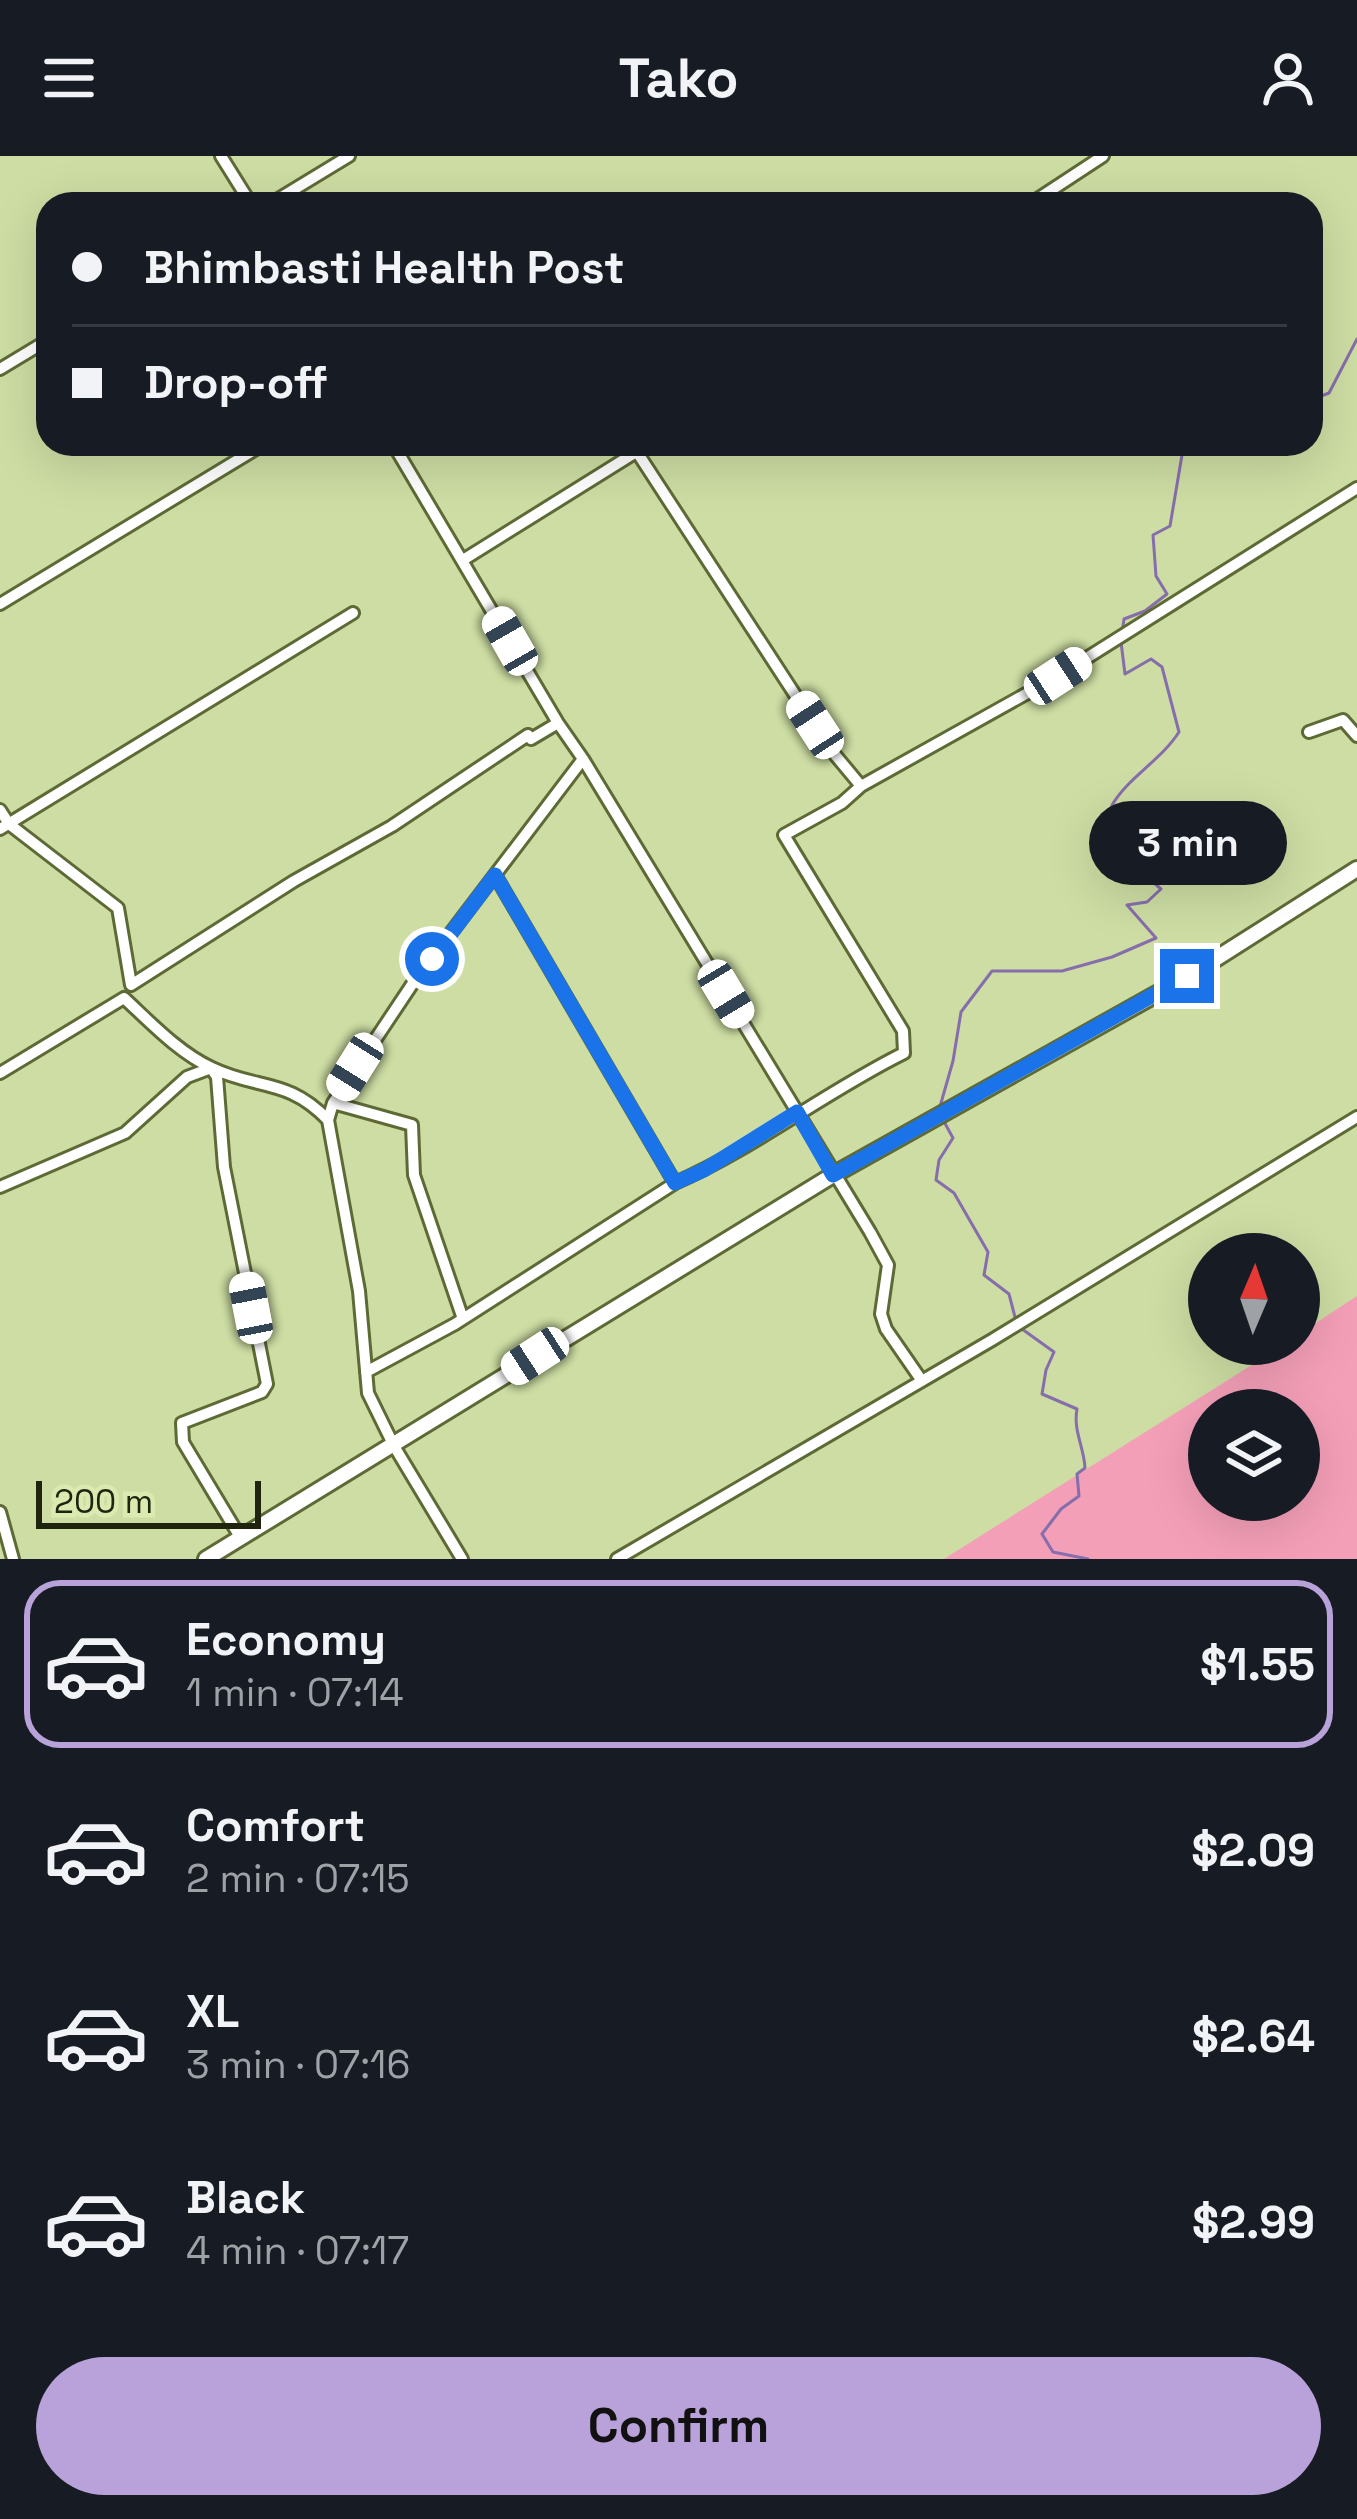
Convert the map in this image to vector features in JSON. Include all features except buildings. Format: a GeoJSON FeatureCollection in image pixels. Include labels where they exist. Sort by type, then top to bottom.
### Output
{"type":"FeatureCollection","features":[{"type":"Feature","properties":{"kind":"main road"},"geometry":{"type":"LineString","coordinates":[[206,1559],[833,1175],[1187,976],[1357,869]]}},
{"type":"Feature","properties":{"kind":"street"},"geometry":{"type":"LineString","coordinates":[[221,156],[244,192]]}},
{"type":"Feature","properties":{"kind":"street"},"geometry":{"type":"LineString","coordinates":[[290,192],[349,156]]}},
{"type":"Feature","properties":{"kind":"street"},"geometry":{"type":"LineString","coordinates":[[1048,192],[1103,156]]}},
{"type":"Feature","properties":{"kind":"street"},"geometry":{"type":"LineString","coordinates":[[0,369],[36,347]]}},
{"type":"Feature","properties":{"kind":"street"},"geometry":{"type":"LineString","coordinates":[[0,604],[244,456]]}},
{"type":"Feature","properties":{"kind":"street"},"geometry":{"type":"LineString","coordinates":[[400,456],[888,1265],[881,1314],[922,1381]]}},
{"type":"Feature","properties":{"kind":"street"},"geometry":{"type":"LineString","coordinates":[[463,560],[631,456]]}},
{"type":"Feature","properties":{"kind":"street"},"geometry":{"type":"LineString","coordinates":[[640,456],[832,750],[861,786]]}},
{"type":"Feature","properties":{"kind":"street"},"geometry":{"type":"LineString","coordinates":[[366,1372],[398,1358],[675,1183],[904,1053],[903,1031],[784,835],[842,803],[861,786],[1058,676],[1357,488]]}},
{"type":"Feature","properties":{"kind":"street"},"geometry":{"type":"LineString","coordinates":[[5,826],[353,613]]}},
{"type":"Feature","properties":{"kind":"street"},"geometry":{"type":"LineString","coordinates":[[1309,732],[1343,720],[1357,736]]}},
{"type":"Feature","properties":{"kind":"street"},"geometry":{"type":"LineString","coordinates":[[0,810],[5,826],[118,908],[131,985],[294,881],[392,826],[528,735],[531,739],[558,723]]}},
{"type":"Feature","properties":{"kind":"street"},"geometry":{"type":"LineString","coordinates":[[462,1559],[368,1393],[356,1270],[328,1120],[333,1103],[415,980],[584,759]]}},
{"type":"Feature","properties":{"kind":"street"},"geometry":{"type":"LineString","coordinates":[[495,875],[675,1183]]}},
{"type":"Feature","properties":{"kind":"street"},"geometry":{"type":"LineString","coordinates":[[0,1073],[124,998],[211,1068],[307,1098],[328,1120]]}},
{"type":"Feature","properties":{"kind":"street"},"geometry":{"type":"LineString","coordinates":[[0,1186],[125,1133],[187,1077],[211,1068]]}},
{"type":"Feature","properties":{"kind":"street"},"geometry":{"type":"LineString","coordinates":[[211,1068],[217,1077],[224,1167],[267,1384],[262,1392],[182,1423],[183,1442],[240,1537]]}},
{"type":"Feature","properties":{"kind":"street"},"geometry":{"type":"LineString","coordinates":[[333,1103],[412,1125],[414,1175],[463,1318]]}},
{"type":"Feature","properties":{"kind":"street"},"geometry":{"type":"LineString","coordinates":[[617,1559],[1028,1318],[1357,1117]]}},
{"type":"Feature","properties":{"kind":"street"},"geometry":{"type":"LineString","coordinates":[[0,1512],[14,1559]]}},
{"type":"Feature","properties":{"kind":"shaded area"},"geometry":{"type":"Polygon","coordinates":[[[1357,1296],[1357,1559],[944,1559],[1188,1405],[1188,1521],[1320,1521],[1320,1389],[1214,1389],[1252,1365],[1320,1365],[1320,1320],[1357,1296]]]}},
{"type":"Feature","properties":{"kind":"waterway"},"geometry":{"type":"LineString","coordinates":[[1323,395],[1329,393],[1357,339]]}},
{"type":"Feature","properties":{"kind":"waterway"},"geometry":{"type":"LineString","coordinates":[[1122,633],[1124,619],[1145,611],[1167,594],[1156,576],[1153,535],[1170,526],[1182,456]]}},
{"type":"Feature","properties":{"kind":"waterway"},"geometry":{"type":"LineString","coordinates":[[939,1110],[961,1012],[992,971],[1062,971],[1156,938],[1127,905],[1147,902],[1161,889],[1146,876],[1157,864],[1158,846],[1107,850],[1105,830],[1116,798],[1179,732],[1162,667],[1151,659],[1125,674],[1121,642]]}},
{"type":"Feature","properties":{"kind":"waterway"},"geometry":{"type":"LineString","coordinates":[[942,1118],[953,1138],[939,1160],[936,1180],[954,1193],[988,1252],[984,1275],[1009,1294],[1016,1321]]}},
{"type":"Feature","properties":{"kind":"waterway"},"geometry":{"type":"LineString","coordinates":[[1022,1329],[1054,1352],[1042,1394],[1077,1409],[1085,1468],[1077,1474],[1079,1496],[1061,1509],[1042,1534],[1053,1552],[1088,1559]]}},
{"type":"Feature","properties":{"kind":"route"},"geometry":{"type":"LineString","coordinates":[[432,959],[495,875],[675,1183],[797,1112],[833,1175],[1187,976]]}}]}
